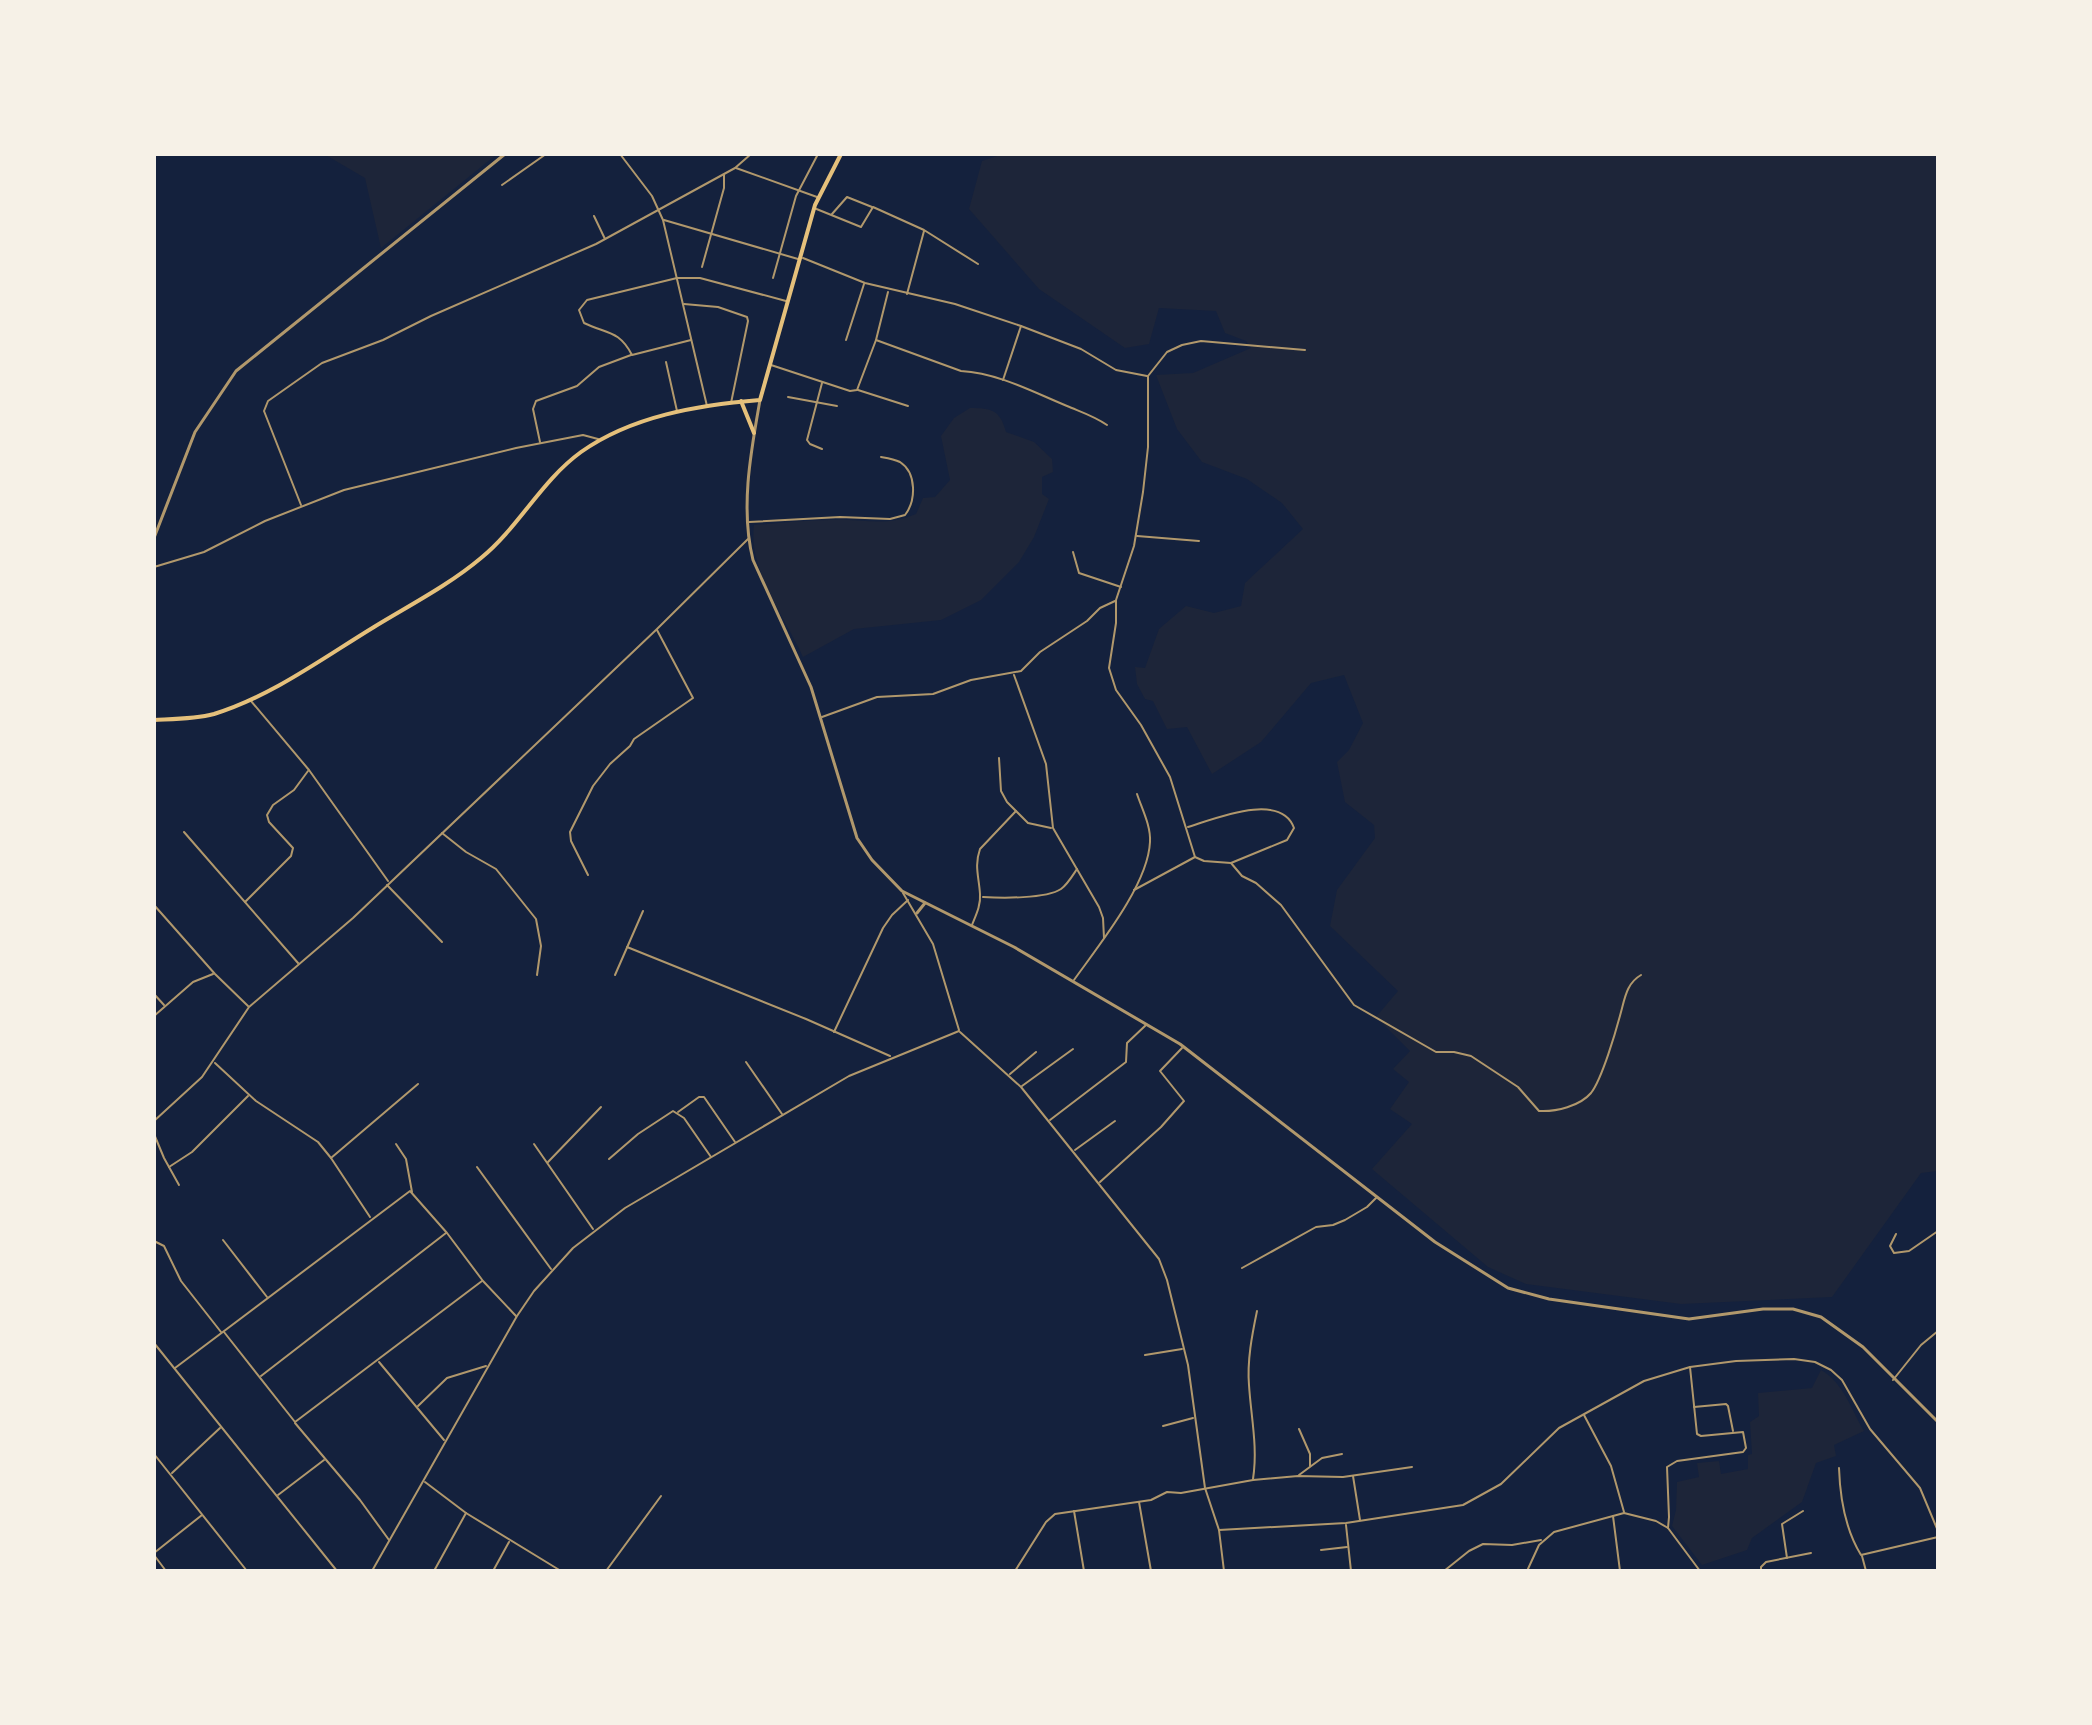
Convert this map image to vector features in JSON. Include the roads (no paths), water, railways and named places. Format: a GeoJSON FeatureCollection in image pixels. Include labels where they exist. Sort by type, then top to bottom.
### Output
{"type":"FeatureCollection","features":[{"type":"Feature","properties":{"kind":"main road"},"geometry":{"type":"LineString","coordinates":[[154,720],[203,716],[250,700],[278,686],[458,575],[503,537],[560,470],[601,440],[648,419],[707,406],[760,400],[814,207],[841,154]]}},
{"type":"Feature","properties":{"kind":"main road"},"geometry":{"type":"LineString","coordinates":[[741,401],[750,416],[754,433]]}},
{"type":"Feature","properties":{"kind":"street"},"geometry":{"type":"LineString","coordinates":[[154,538],[197,426],[236,371],[505,154]]}},
{"type":"Feature","properties":{"kind":"street"},"geometry":{"type":"LineString","coordinates":[[502,185],[546,154]]}},
{"type":"Feature","properties":{"kind":"street"},"geometry":{"type":"LineString","coordinates":[[620,154],[660,211],[707,406]]}},
{"type":"Feature","properties":{"kind":"street"},"geometry":{"type":"LineString","coordinates":[[301,505],[264,411],[268,401],[322,363],[383,340],[495,290],[660,211],[724,175],[751,154]]}},
{"type":"Feature","properties":{"kind":"street"},"geometry":{"type":"LineString","coordinates":[[773,278],[799,191],[818,154]]}},
{"type":"Feature","properties":{"kind":"street"},"geometry":{"type":"LineString","coordinates":[[735,168],[818,197]]}},
{"type":"Feature","properties":{"kind":"street"},"geometry":{"type":"LineString","coordinates":[[702,267],[724,188],[724,175]]}},
{"type":"Feature","properties":{"kind":"street"},"geometry":{"type":"LineString","coordinates":[[831,215],[847,197],[924,230],[978,264]]}},
{"type":"Feature","properties":{"kind":"street"},"geometry":{"type":"LineString","coordinates":[[814,207],[863,227],[873,207]]}},
{"type":"Feature","properties":{"kind":"street"},"geometry":{"type":"LineString","coordinates":[[594,216],[605,239]]}},
{"type":"Feature","properties":{"kind":"street"},"geometry":{"type":"LineString","coordinates":[[663,220],[798,257],[889,290],[955,304],[1081,349],[1116,370],[1148,376]]}},
{"type":"Feature","properties":{"kind":"street"},"geometry":{"type":"LineString","coordinates":[[907,294],[924,230]]}},
{"type":"Feature","properties":{"kind":"street"},"geometry":{"type":"LineString","coordinates":[[632,355],[616,334],[584,323],[579,310],[587,300],[677,278],[713,280],[786,301]]}},
{"type":"Feature","properties":{"kind":"street"},"geometry":{"type":"LineString","coordinates":[[846,340],[865,283]]}},
{"type":"Feature","properties":{"kind":"street"},"geometry":{"type":"LineString","coordinates":[[857,390],[876,340],[889,290]]}},
{"type":"Feature","properties":{"kind":"street"},"geometry":{"type":"LineString","coordinates":[[683,304],[718,307],[747,317],[731,403]]}},
{"type":"Feature","properties":{"kind":"street"},"geometry":{"type":"LineString","coordinates":[[1003,381],[1021,326]]}},
{"type":"Feature","properties":{"kind":"street"},"geometry":{"type":"LineString","coordinates":[[540,443],[533,409],[536,401],[577,386],[599,367],[691,340]]}},
{"type":"Feature","properties":{"kind":"street"},"geometry":{"type":"LineString","coordinates":[[876,340],[961,371],[975,371],[1043,394],[1107,425]]}},
{"type":"Feature","properties":{"kind":"street"},"geometry":{"type":"LineString","coordinates":[[1195,857],[1162,760],[1116,690],[1109,668],[1116,600],[1136,535],[1148,447],[1148,376],[1167,352],[1201,341],[1305,350]]}},
{"type":"Feature","properties":{"kind":"street"},"geometry":{"type":"LineString","coordinates":[[666,362],[678,412]]}},
{"type":"Feature","properties":{"kind":"street"},"geometry":{"type":"LineString","coordinates":[[770,365],[908,406]]}},
{"type":"Feature","properties":{"kind":"street"},"geometry":{"type":"LineString","coordinates":[[822,449],[807,440],[823,382]]}},
{"type":"Feature","properties":{"kind":"street"},"geometry":{"type":"LineString","coordinates":[[788,397],[837,406]]}},
{"type":"Feature","properties":{"kind":"street"},"geometry":{"type":"LineString","coordinates":[[760,400],[754,433],[749,538],[757,571],[800,661],[822,717],[857,838],[917,913],[938,955],[959,1031],[1021,1087],[1159,1259],[1183,1348],[1205,1488],[1219,1530],[1224,1571]]}},
{"type":"Feature","properties":{"kind":"street"},"geometry":{"type":"LineString","coordinates":[[154,567],[204,552],[301,505],[344,490],[540,443],[583,435],[601,440]]}},
{"type":"Feature","properties":{"kind":"street"},"geometry":{"type":"LineString","coordinates":[[748,522],[840,517],[890,519],[905,515],[912,503],[913,493],[909,471],[898,461],[881,457]]}},
{"type":"Feature","properties":{"kind":"street"},"geometry":{"type":"LineString","coordinates":[[1136,535],[1199,541]]}},
{"type":"Feature","properties":{"kind":"street"},"geometry":{"type":"LineString","coordinates":[[154,1121],[214,1063],[249,1007],[353,918],[749,538]]}},
{"type":"Feature","properties":{"kind":"street"},"geometry":{"type":"LineString","coordinates":[[1073,552],[1079,573],[1122,587]]}},
{"type":"Feature","properties":{"kind":"street"},"geometry":{"type":"LineString","coordinates":[[822,717],[885,695],[933,694],[971,680],[1026,668],[1040,652],[1087,621],[1100,608],[1116,600]]}},
{"type":"Feature","properties":{"kind":"street"},"geometry":{"type":"LineString","coordinates":[[588,875],[571,841],[570,832],[593,786],[634,739],[693,698],[657,629]]}},
{"type":"Feature","properties":{"kind":"street"},"geometry":{"type":"LineString","coordinates":[[1013,673],[1046,764],[1053,828],[1078,868],[1103,918],[1104,938]]}},
{"type":"Feature","properties":{"kind":"street"},"geometry":{"type":"LineString","coordinates":[[250,700],[309,770],[387,883],[442,942]]}},
{"type":"Feature","properties":{"kind":"street"},"geometry":{"type":"LineString","coordinates":[[999,758],[1001,791],[1007,802],[1028,823],[1053,828]]}},
{"type":"Feature","properties":{"kind":"street"},"geometry":{"type":"LineString","coordinates":[[245,902],[291,856],[293,848],[269,822],[267,815],[273,805],[294,790],[309,770]]}},
{"type":"Feature","properties":{"kind":"street"},"geometry":{"type":"LineString","coordinates":[[1074,981],[1134,890],[1150,840],[1137,794]]}},
{"type":"Feature","properties":{"kind":"street"},"geometry":{"type":"LineString","coordinates":[[1187,827],[1256,809],[1281,813],[1292,822],[1294,828],[1287,840],[1231,863],[1204,861],[1195,857]]}},
{"type":"Feature","properties":{"kind":"street"},"geometry":{"type":"LineString","coordinates":[[972,925],[981,897],[976,873],[977,857],[985,843],[1016,811]]}},
{"type":"Feature","properties":{"kind":"street"},"geometry":{"type":"LineString","coordinates":[[184,832],[299,964]]}},
{"type":"Feature","properties":{"kind":"street"},"geometry":{"type":"LineString","coordinates":[[441,832],[466,852],[496,869],[536,919],[541,946],[537,975]]}},
{"type":"Feature","properties":{"kind":"street"},"geometry":{"type":"LineString","coordinates":[[1134,890],[1195,857]]}},
{"type":"Feature","properties":{"kind":"street"},"geometry":{"type":"LineString","coordinates":[[1231,863],[1242,876],[1256,883],[1281,905],[1354,1005],[1436,1052],[1471,1056],[1518,1087],[1539,1111],[1549,1112],[1581,1102],[1593,1091],[1616,1031],[1628,988],[1641,975]]}},
{"type":"Feature","properties":{"kind":"street"},"geometry":{"type":"LineString","coordinates":[[981,897],[1051,893],[1063,889],[1078,868]]}},
{"type":"Feature","properties":{"kind":"street"},"geometry":{"type":"LineString","coordinates":[[902,891],[1074,981],[1183,1047],[1435,1242],[1508,1288],[1549,1299],[1689,1319],[1763,1309],[1793,1309],[1821,1317],[1863,1347],[1938,1422]]}},
{"type":"Feature","properties":{"kind":"street"},"geometry":{"type":"LineString","coordinates":[[834,1033],[878,937],[892,915],[908,900]]}},
{"type":"Feature","properties":{"kind":"street"},"geometry":{"type":"LineString","coordinates":[[917,913],[925,903]]}},
{"type":"Feature","properties":{"kind":"street"},"geometry":{"type":"LineString","coordinates":[[154,905],[249,1007]]}},
{"type":"Feature","properties":{"kind":"street"},"geometry":{"type":"LineString","coordinates":[[154,914],[159,910]]}},
{"type":"Feature","properties":{"kind":"street"},"geometry":{"type":"LineString","coordinates":[[615,975],[643,911]]}},
{"type":"Feature","properties":{"kind":"street"},"geometry":{"type":"LineString","coordinates":[[627,947],[891,1057]]}},
{"type":"Feature","properties":{"kind":"street"},"geometry":{"type":"LineString","coordinates":[[154,1016],[193,982],[215,974]]}},
{"type":"Feature","properties":{"kind":"street"},"geometry":{"type":"LineString","coordinates":[[154,994],[165,1006]]}},
{"type":"Feature","properties":{"kind":"street"},"geometry":{"type":"LineString","coordinates":[[1049,1121],[1126,1062],[1127,1043],[1147,1024]]}},
{"type":"Feature","properties":{"kind":"street"},"geometry":{"type":"LineString","coordinates":[[372,1571],[517,1316],[552,1270],[593,1230],[849,1076],[959,1031]]}},
{"type":"Feature","properties":{"kind":"street"},"geometry":{"type":"LineString","coordinates":[[1099,1183],[1161,1127],[1184,1101],[1160,1071],[1183,1047]]}},
{"type":"Feature","properties":{"kind":"street"},"geometry":{"type":"LineString","coordinates":[[1021,1087],[1073,1049]]}},
{"type":"Feature","properties":{"kind":"street"},"geometry":{"type":"LineString","coordinates":[[1009,1075],[1036,1052]]}},
{"type":"Feature","properties":{"kind":"street"},"geometry":{"type":"LineString","coordinates":[[746,1062],[783,1115]]}},
{"type":"Feature","properties":{"kind":"street"},"geometry":{"type":"LineString","coordinates":[[214,1063],[248,1095],[318,1142],[371,1219]]}},
{"type":"Feature","properties":{"kind":"street"},"geometry":{"type":"LineString","coordinates":[[331,1158],[418,1084]]}},
{"type":"Feature","properties":{"kind":"street"},"geometry":{"type":"LineString","coordinates":[[169,1167],[192,1152],[248,1095]]}},
{"type":"Feature","properties":{"kind":"street"},"geometry":{"type":"LineString","coordinates":[[609,1159],[669,1112],[678,1112],[699,1097],[704,1097],[736,1143]]}},
{"type":"Feature","properties":{"kind":"street"},"geometry":{"type":"LineString","coordinates":[[547,1163],[601,1107]]}},
{"type":"Feature","properties":{"kind":"street"},"geometry":{"type":"LineString","coordinates":[[678,1112],[711,1157]]}},
{"type":"Feature","properties":{"kind":"street"},"geometry":{"type":"LineString","coordinates":[[1074,1151],[1115,1121]]}},
{"type":"Feature","properties":{"kind":"street"},"geometry":{"type":"LineString","coordinates":[[154,1134],[179,1185]]}},
{"type":"Feature","properties":{"kind":"street"},"geometry":{"type":"LineString","coordinates":[[396,1144],[411,1174],[412,1193],[483,1281],[517,1316]]}},
{"type":"Feature","properties":{"kind":"street"},"geometry":{"type":"LineString","coordinates":[[534,1144],[593,1230]]}},
{"type":"Feature","properties":{"kind":"street"},"geometry":{"type":"LineString","coordinates":[[477,1167],[552,1270]]}},
{"type":"Feature","properties":{"kind":"street"},"geometry":{"type":"LineString","coordinates":[[175,1368],[405,1193],[412,1193]]}},
{"type":"Feature","properties":{"kind":"street"},"geometry":{"type":"LineString","coordinates":[[1242,1268],[1316,1227],[1345,1220],[1377,1197]]}},
{"type":"Feature","properties":{"kind":"street"},"geometry":{"type":"LineString","coordinates":[[1896,1234],[1890,1246],[1894,1253],[1909,1251],[1938,1231]]}},
{"type":"Feature","properties":{"kind":"street"},"geometry":{"type":"LineString","coordinates":[[260,1377],[447,1233]]}},
{"type":"Feature","properties":{"kind":"street"},"geometry":{"type":"LineString","coordinates":[[223,1240],[268,1297]]}},
{"type":"Feature","properties":{"kind":"street"},"geometry":{"type":"LineString","coordinates":[[154,1241],[164,1246],[181,1281],[360,1500],[390,1542]]}},
{"type":"Feature","properties":{"kind":"street"},"geometry":{"type":"LineString","coordinates":[[295,1422],[483,1281]]}},
{"type":"Feature","properties":{"kind":"street"},"geometry":{"type":"LineString","coordinates":[[1253,1480],[1255,1448],[1249,1368],[1257,1311]]}},
{"type":"Feature","properties":{"kind":"street"},"geometry":{"type":"LineString","coordinates":[[1893,1380],[1921,1345],[1938,1331]]}},
{"type":"Feature","properties":{"kind":"street"},"geometry":{"type":"LineString","coordinates":[[154,1343],[337,1571]]}},
{"type":"Feature","properties":{"kind":"street"},"geometry":{"type":"LineString","coordinates":[[1145,1355],[1183,1348]]}},
{"type":"Feature","properties":{"kind":"street"},"geometry":{"type":"LineString","coordinates":[[1219,1530],[1360,1522],[1463,1505],[1501,1484],[1547,1437],[1644,1381],[1690,1367],[1736,1361],[1794,1359],[1815,1362],[1842,1380],[1870,1429],[1920,1488],[1938,1531]]}},
{"type":"Feature","properties":{"kind":"street"},"geometry":{"type":"LineString","coordinates":[[378,1361],[445,1441]]}},
{"type":"Feature","properties":{"kind":"street"},"geometry":{"type":"LineString","coordinates":[[417,1407],[447,1378],[488,1366]]}},
{"type":"Feature","properties":{"kind":"street"},"geometry":{"type":"LineString","coordinates":[[1668,1528],[1667,1467],[1677,1461],[1743,1452],[1746,1448],[1744,1434],[1698,1435],[1690,1367]]}},
{"type":"Feature","properties":{"kind":"street"},"geometry":{"type":"LineString","coordinates":[[1694,1407],[1726,1404],[1734,1432]]}},
{"type":"Feature","properties":{"kind":"street"},"geometry":{"type":"LineString","coordinates":[[1583,1414],[1611,1466],[1624,1513]]}},
{"type":"Feature","properties":{"kind":"street"},"geometry":{"type":"LineString","coordinates":[[1163,1426],[1194,1418]]}},
{"type":"Feature","properties":{"kind":"street"},"geometry":{"type":"LineString","coordinates":[[171,1474],[221,1427]]}},
{"type":"Feature","properties":{"kind":"street"},"geometry":{"type":"LineString","coordinates":[[1299,1429],[1310,1454],[1310,1467]]}},
{"type":"Feature","properties":{"kind":"street"},"geometry":{"type":"LineString","coordinates":[[154,1454],[247,1571]]}},
{"type":"Feature","properties":{"kind":"street"},"geometry":{"type":"LineString","coordinates":[[1298,1476],[1322,1458],[1342,1454]]}},
{"type":"Feature","properties":{"kind":"street"},"geometry":{"type":"LineString","coordinates":[[277,1496],[325,1459]]}},
{"type":"Feature","properties":{"kind":"street"},"geometry":{"type":"LineString","coordinates":[[1015,1571],[1046,1522],[1055,1514],[1151,1500],[1167,1492],[1181,1493],[1253,1480],[1353,1476],[1412,1467]]}},
{"type":"Feature","properties":{"kind":"street"},"geometry":{"type":"LineString","coordinates":[[1839,1468],[1839,1491],[1851,1540],[1861,1555],[1866,1571]]}},
{"type":"Feature","properties":{"kind":"street"},"geometry":{"type":"LineString","coordinates":[[1353,1476],[1360,1522]]}},
{"type":"Feature","properties":{"kind":"street"},"geometry":{"type":"LineString","coordinates":[[424,1481],[466,1513],[561,1571]]}},
{"type":"Feature","properties":{"kind":"street"},"geometry":{"type":"LineString","coordinates":[[606,1571],[661,1496]]}},
{"type":"Feature","properties":{"kind":"street"},"geometry":{"type":"LineString","coordinates":[[1139,1502],[1151,1571]]}},
{"type":"Feature","properties":{"kind":"street"},"geometry":{"type":"LineString","coordinates":[[1074,1510],[1084,1571]]}},
{"type":"Feature","properties":{"kind":"street"},"geometry":{"type":"LineString","coordinates":[[1787,1558],[1782,1524],[1803,1511]]}},
{"type":"Feature","properties":{"kind":"street"},"geometry":{"type":"LineString","coordinates":[[434,1571],[466,1513]]}},
{"type":"Feature","properties":{"kind":"street"},"geometry":{"type":"LineString","coordinates":[[1444,1571],[1483,1544],[1512,1545],[1543,1540],[1570,1525],[1624,1513],[1656,1521],[1668,1528],[1700,1571]]}},
{"type":"Feature","properties":{"kind":"street"},"geometry":{"type":"LineString","coordinates":[[166,1571],[154,1554],[203,1514]]}},
{"type":"Feature","properties":{"kind":"street"},"geometry":{"type":"LineString","coordinates":[[1613,1515],[1620,1571]]}},
{"type":"Feature","properties":{"kind":"street"},"geometry":{"type":"LineString","coordinates":[[1346,1523],[1351,1571]]}},
{"type":"Feature","properties":{"kind":"street"},"geometry":{"type":"LineString","coordinates":[[1861,1555],[1938,1537]]}},
{"type":"Feature","properties":{"kind":"street"},"geometry":{"type":"LineString","coordinates":[[1527,1571],[1543,1540]]}},
{"type":"Feature","properties":{"kind":"street"},"geometry":{"type":"LineString","coordinates":[[493,1571],[509,1541]]}},
{"type":"Feature","properties":{"kind":"street"},"geometry":{"type":"LineString","coordinates":[[1321,1550],[1349,1547]]}},
{"type":"Feature","properties":{"kind":"street"},"geometry":{"type":"LineString","coordinates":[[1761,1571],[1766,1562],[1811,1553]]}}]}
